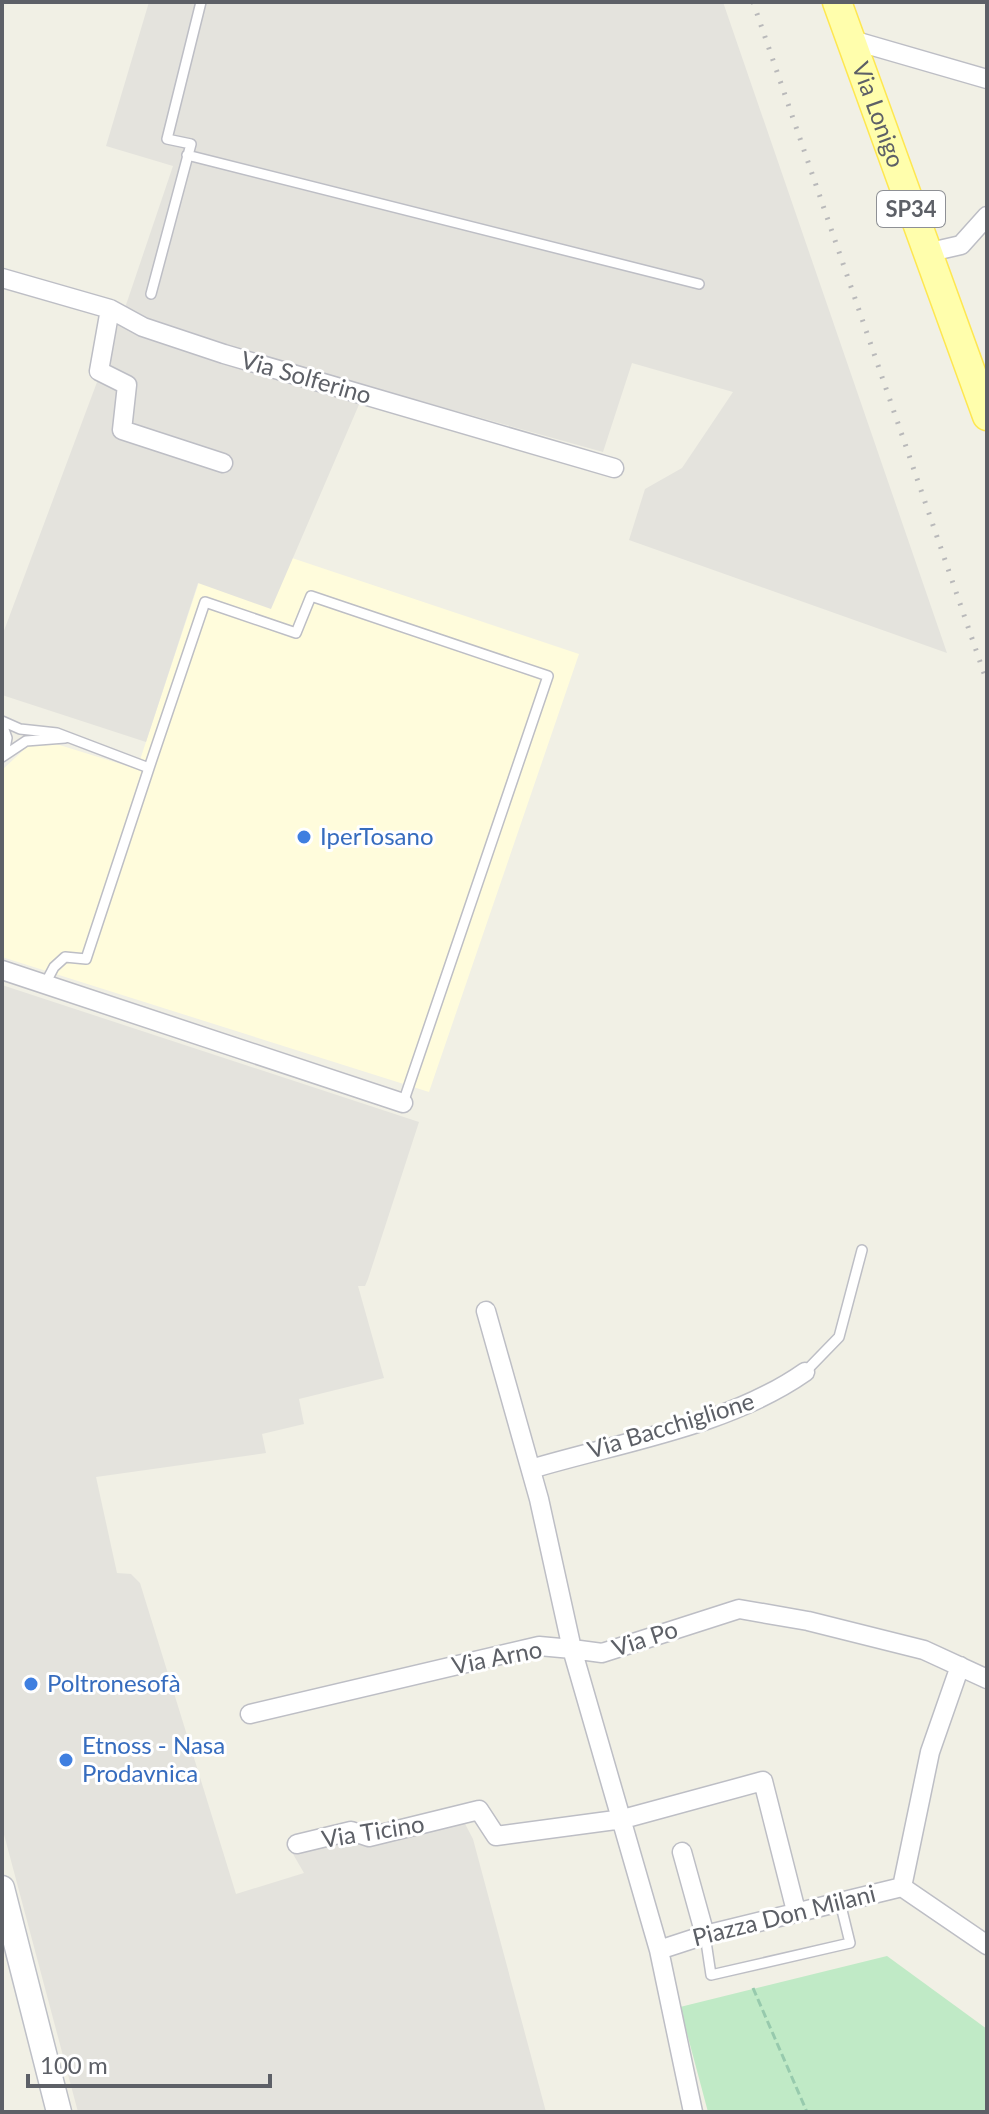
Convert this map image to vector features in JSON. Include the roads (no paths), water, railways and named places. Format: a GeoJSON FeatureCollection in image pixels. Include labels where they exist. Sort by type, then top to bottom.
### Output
{"type":"FeatureCollection","features":[{"type":"Feature","properties":{"kind":"main road","name":"Via Lonigo"},"geometry":{"type":"LineString","coordinates":[[837,2],[987,416]]}},
{"type":"Feature","properties":{"kind":"main road"},"geometry":{"type":"LineString","coordinates":[[2,1888],[59,2112]]}},
{"type":"Feature","properties":{"kind":"street","name":"Via Lonigo"},"geometry":{"type":"LineString","coordinates":[[852,40],[987,79]]}},
{"type":"Feature","properties":{"kind":"street"},"geometry":{"type":"LineString","coordinates":[[926,253],[961,245],[987,216]]}},
{"type":"Feature","properties":{"kind":"street","name":"Via Solferino"},"geometry":{"type":"LineString","coordinates":[[2,278],[110,309],[143,327],[224,354],[614,468]]}},
{"type":"Feature","properties":{"kind":"street"},"geometry":{"type":"LineString","coordinates":[[110,309],[99,371],[127,385],[122,430],[223,463]]}},
{"type":"Feature","properties":{"kind":"street"},"geometry":{"type":"LineString","coordinates":[[2,970],[403,1103]]}},
{"type":"Feature","properties":{"kind":"street"},"geometry":{"type":"LineString","coordinates":[[486,1311],[531,1469],[572,1649]]}},
{"type":"Feature","properties":{"kind":"street","name":"Via Bacchiglione"},"geometry":{"type":"LineString","coordinates":[[531,1469],[741,1409],[777,1392],[805,1372]]}},
{"type":"Feature","properties":{"kind":"street","name":"Via Po"},"geometry":{"type":"LineString","coordinates":[[572,1649],[602,1653],[739,1609],[808,1621],[924,1650],[987,1679]]}},
{"type":"Feature","properties":{"kind":"street","name":"Via Arno"},"geometry":{"type":"LineString","coordinates":[[250,1714],[539,1646],[572,1649],[659,1950],[693,2112]]}},
{"type":"Feature","properties":{"kind":"street"},"geometry":{"type":"LineString","coordinates":[[902,1887],[930,1752],[960,1666]]}},
{"type":"Feature","properties":{"kind":"street"},"geometry":{"type":"LineString","coordinates":[[623,1819],[763,1781],[796,1911]]}},
{"type":"Feature","properties":{"kind":"street","name":"Via Ticino"},"geometry":{"type":"LineString","coordinates":[[297,1844],[351,1831],[369,1837],[479,1810],[496,1836],[623,1819]]}},
{"type":"Feature","properties":{"kind":"street"},"geometry":{"type":"LineString","coordinates":[[682,1852],[705,1935]]}},
{"type":"Feature","properties":{"kind":"street","name":"Piazza Don Milani"},"geometry":{"type":"LineString","coordinates":[[659,1950],[796,1911],[902,1887],[987,1945]]}},
{"type":"Feature","properties":{"kind":"lane"},"geometry":{"type":"LineString","coordinates":[[151,294],[191,144],[167,139],[201,2]]}},
{"type":"Feature","properties":{"kind":"lane"},"geometry":{"type":"LineString","coordinates":[[187,155],[699,284]]}},
{"type":"Feature","properties":{"kind":"lane"},"geometry":{"type":"LineString","coordinates":[[45,984],[54,967],[65,957],[86,959],[205,602],[296,633],[311,596],[548,676],[403,1103]]}},
{"type":"Feature","properties":{"kind":"lane"},"geometry":{"type":"LineString","coordinates":[[2,723],[20,729],[57,733],[149,768]]}},
{"type":"Feature","properties":{"kind":"lane"},"geometry":{"type":"LineString","coordinates":[[2,723],[7,738],[2,757]]}},
{"type":"Feature","properties":{"kind":"lane"},"geometry":{"type":"LineString","coordinates":[[2,757],[26,741],[65,738]]}},
{"type":"Feature","properties":{"kind":"lane"},"geometry":{"type":"LineString","coordinates":[[805,1372],[839,1337],[862,1250]]}},
{"type":"Feature","properties":{"kind":"lane"},"geometry":{"type":"LineString","coordinates":[[705,1935],[711,1975],[850,1943],[840,1902]]}},
{"type":"Feature","properties":{"kind":"railway"},"geometry":{"type":"LineString","coordinates":[[753,2],[987,682]]}},
{"type":"Feature","properties":{"kind":"place","name":"IperTosano"},"geometry":{"type":"Point","coordinates":[304,837]}},
{"type":"Feature","properties":{"kind":"place","name":"Poltronesofà"},"geometry":{"type":"Point","coordinates":[31,1684]}},
{"type":"Feature","properties":{"kind":"place","name":"Etnoss - Nasa Prodavnica"},"geometry":{"type":"Point","coordinates":[66,1760]}}]}
